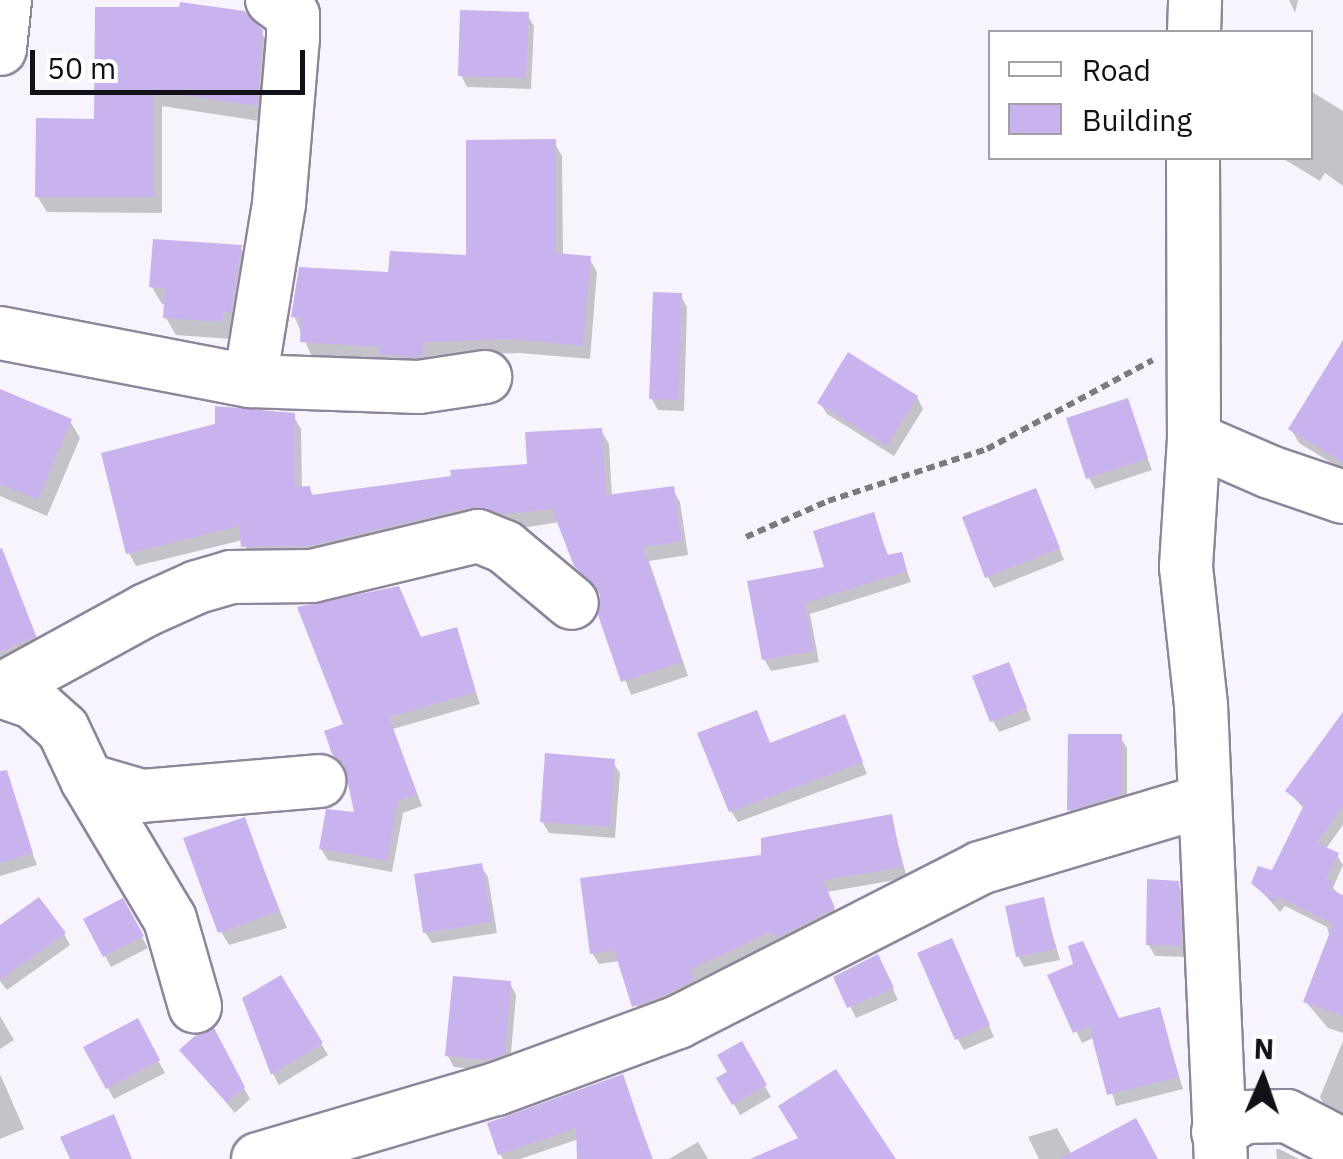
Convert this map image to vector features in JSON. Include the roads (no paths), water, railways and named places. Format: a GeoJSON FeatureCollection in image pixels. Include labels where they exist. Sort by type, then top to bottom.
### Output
{"type":"FeatureCollection","features":[{"type":"Feature","properties":{"kind":"street"},"geometry":{"type":"LineString","coordinates":[[0,45],[5,0]]}},
{"type":"Feature","properties":{"kind":"street"},"geometry":{"type":"LineString","coordinates":[[250,382],[279,204],[294,38],[293,16],[272,0]]}},
{"type":"Feature","properties":{"kind":"street"},"geometry":{"type":"LineString","coordinates":[[1194,30],[1195,0]]}},
{"type":"Feature","properties":{"kind":"street"},"geometry":{"type":"LineString","coordinates":[[1193,160],[1190,342],[1194,439],[1186,567],[1202,705],[1219,1146]]}},
{"type":"Feature","properties":{"kind":"street"},"geometry":{"type":"LineString","coordinates":[[0,333],[250,382],[419,387],[485,377]]}},
{"type":"Feature","properties":{"kind":"street"},"geometry":{"type":"LineString","coordinates":[[1194,439],[1343,498]]}},
{"type":"Feature","properties":{"kind":"street"},"geometry":{"type":"LineString","coordinates":[[0,690],[197,587],[232,577],[312,576],[478,536],[505,547],[572,602]]}},
{"type":"Feature","properties":{"kind":"street"},"geometry":{"type":"LineString","coordinates":[[0,690],[52,714],[170,919],[195,1006]]}},
{"type":"Feature","properties":{"kind":"street"},"geometry":{"type":"LineString","coordinates":[[88,780],[142,796],[319,781]]}},
{"type":"Feature","properties":{"kind":"street"},"geometry":{"type":"LineString","coordinates":[[258,1159],[496,1088],[678,1022],[980,868],[1204,800]]}},
{"type":"Feature","properties":{"kind":"street"},"geometry":{"type":"LineString","coordinates":[[1219,1146],[1246,1117],[1288,1116],[1343,1145]]}}]}
